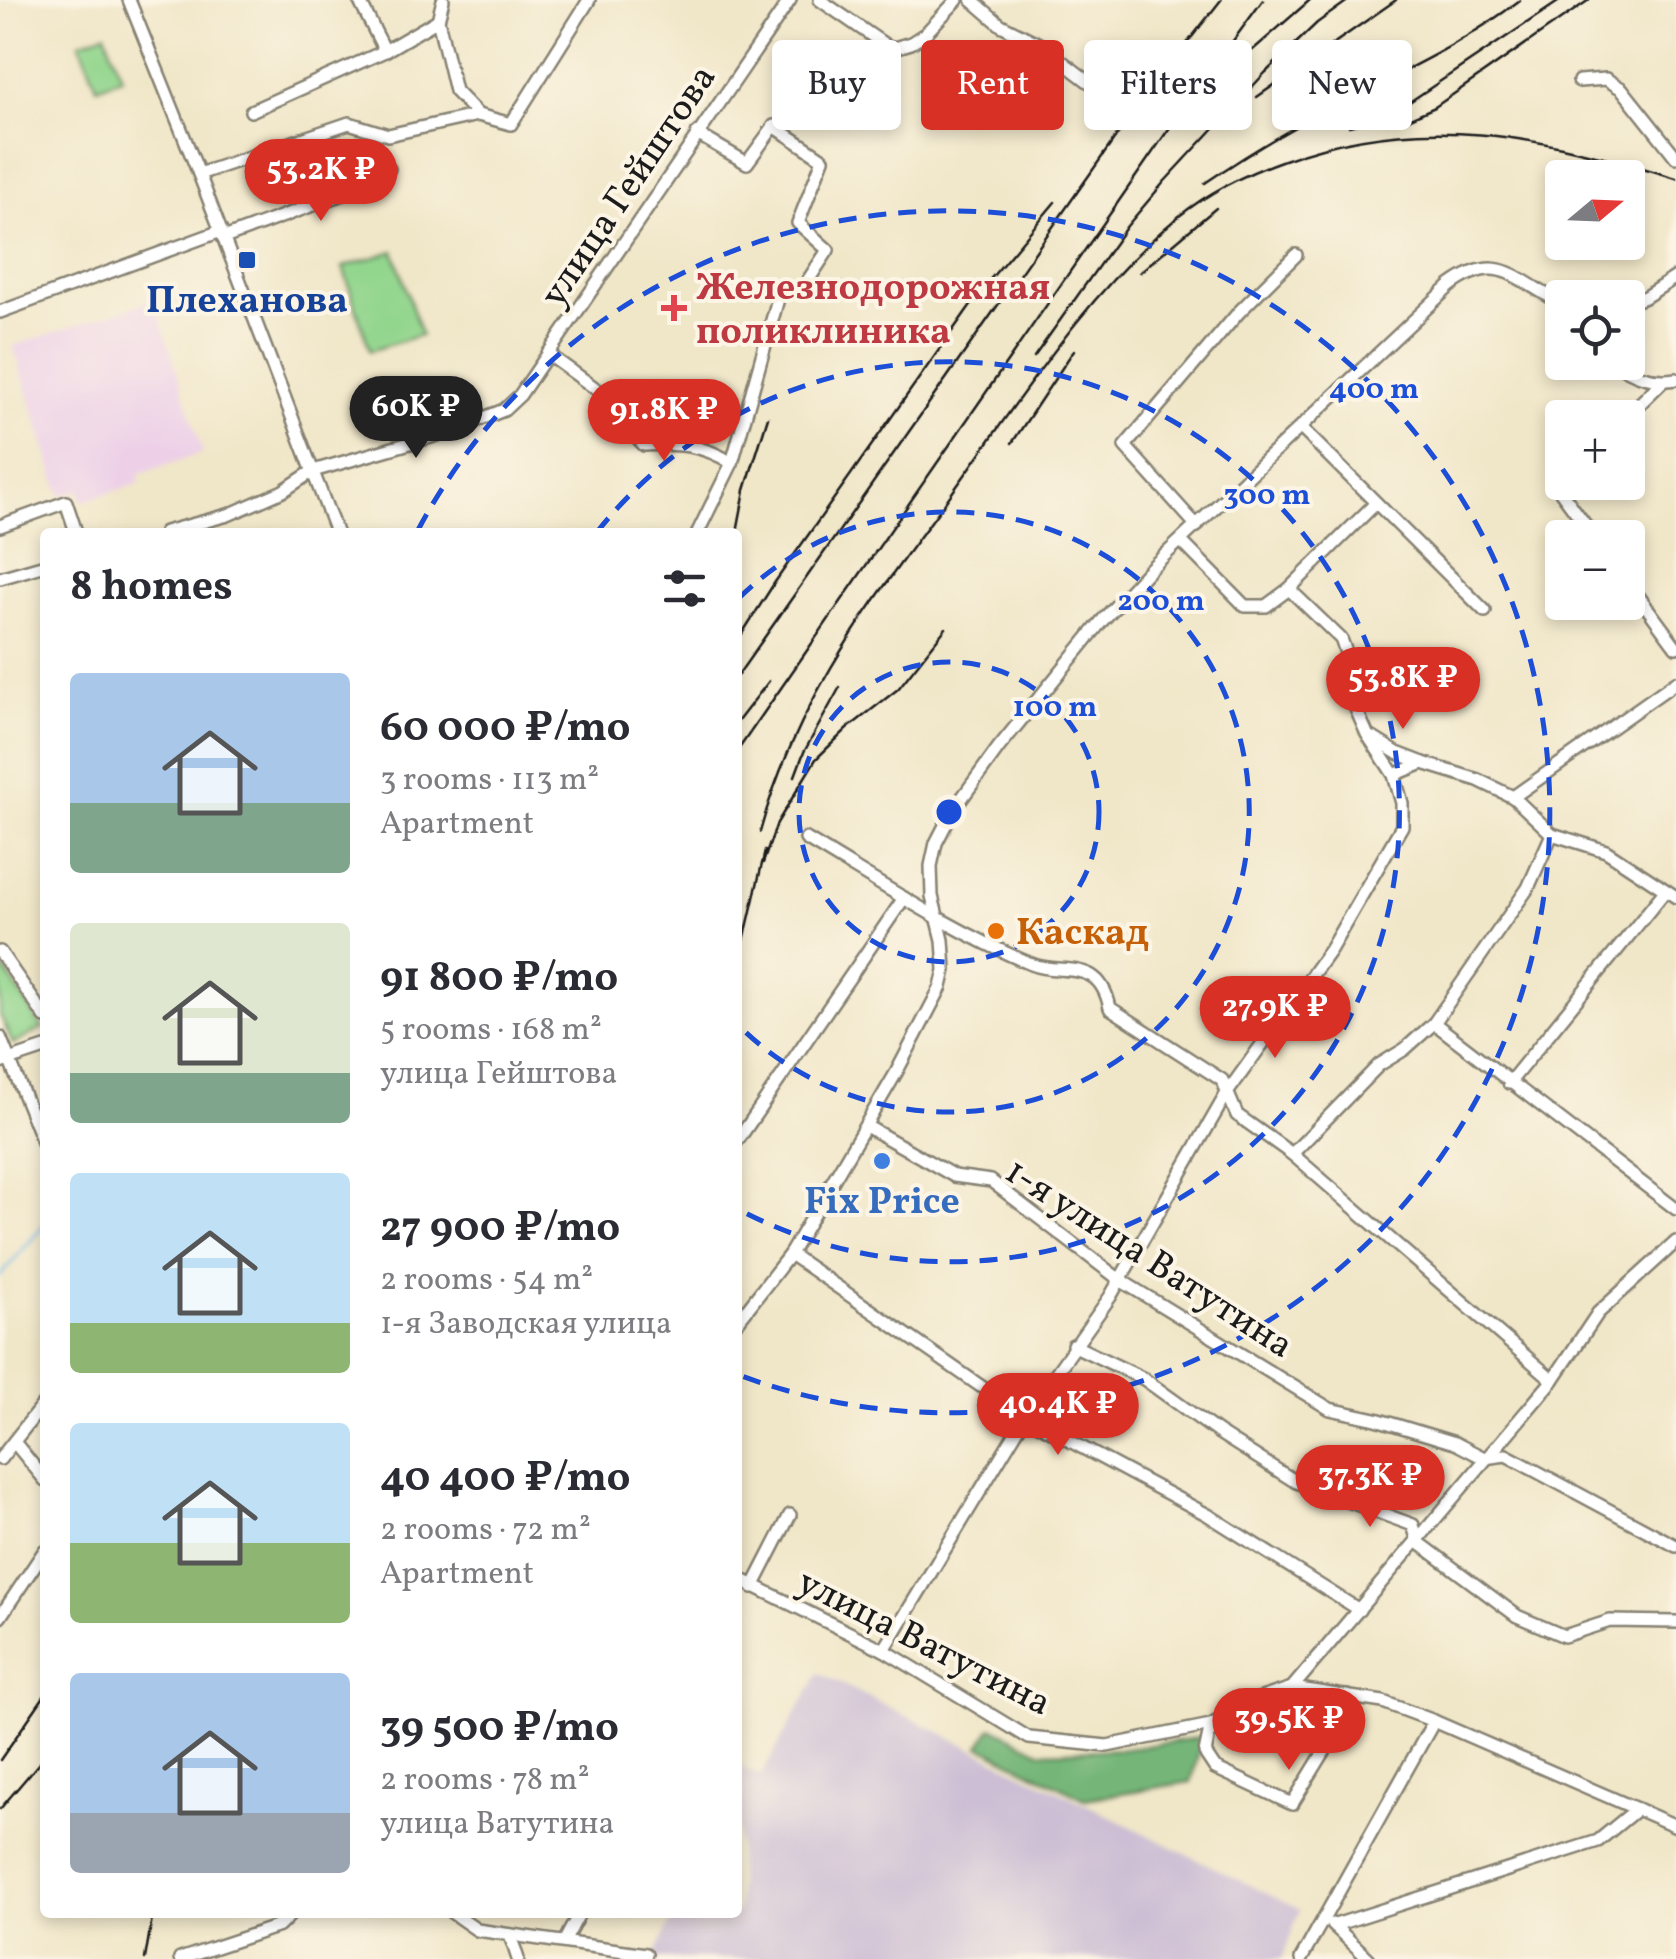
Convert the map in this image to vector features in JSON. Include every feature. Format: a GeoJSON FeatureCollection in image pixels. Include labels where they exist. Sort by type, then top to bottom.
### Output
{"type":"FeatureCollection","features":[{"type":"Feature","properties":{"kind":"street"},"geometry":{"type":"LineString","coordinates":[[128,0],[200,174],[335,528]]}},
{"type":"Feature","properties":{"kind":"street"},"geometry":{"type":"LineString","coordinates":[[359,0],[385,52]]}},
{"type":"Feature","properties":{"kind":"street"},"geometry":{"type":"LineString","coordinates":[[443,0],[438,20],[454,91],[478,114],[511,124],[589,0]]}},
{"type":"Feature","properties":{"kind":"street","name":"улица Гейштова"},"geometry":{"type":"LineString","coordinates":[[313,470],[448,432],[504,410],[520,395],[790,0]]}},
{"type":"Feature","properties":{"kind":"street"},"geometry":{"type":"LineString","coordinates":[[820,0],[890,49],[911,44],[926,34],[956,0]]}},
{"type":"Feature","properties":{"kind":"street"},"geometry":{"type":"LineString","coordinates":[[972,0],[1001,25],[1039,44],[1084,78]]}},
{"type":"Feature","properties":{"kind":"street"},"geometry":{"type":"LineString","coordinates":[[251,111],[385,52],[438,20]]}},
{"type":"Feature","properties":{"kind":"street"},"geometry":{"type":"LineString","coordinates":[[1580,80],[1606,79],[1622,89],[1676,157]]}},
{"type":"Feature","properties":{"kind":"street"},"geometry":{"type":"LineString","coordinates":[[200,174],[348,123],[388,135],[478,114]]}},
{"type":"Feature","properties":{"kind":"street"},"geometry":{"type":"LineString","coordinates":[[697,134],[746,163],[774,126],[823,159],[798,223],[828,250],[807,282]]}},
{"type":"Feature","properties":{"kind":"street"},"geometry":{"type":"LineString","coordinates":[[0,312],[381,180],[388,169]]}},
{"type":"Feature","properties":{"kind":"street"},"geometry":{"type":"LineString","coordinates":[[1197,526],[1125,446],[1239,312],[1296,255]]}},
{"type":"Feature","properties":{"kind":"street"},"geometry":{"type":"LineString","coordinates":[[742,1316],[790,1254],[866,1126],[941,987],[945,970],[931,866],[936,843],[952,812],[999,747],[1102,622],[1181,541],[1468,272],[1484,266],[1502,269],[1545,293]]}},
{"type":"Feature","properties":{"kind":"street"},"geometry":{"type":"LineString","coordinates":[[1645,296],[1676,277]]}},
{"type":"Feature","properties":{"kind":"street"},"geometry":{"type":"LineString","coordinates":[[700,528],[732,463],[781,288]]}},
{"type":"Feature","properties":{"kind":"street","name":"улица Гейштова"},"geometry":{"type":"LineString","coordinates":[[548,354],[599,391],[628,428]]}},
{"type":"Feature","properties":{"kind":"street"},"geometry":{"type":"LineString","coordinates":[[1645,401],[1669,380]]}},
{"type":"Feature","properties":{"kind":"street"},"geometry":{"type":"LineString","coordinates":[[628,428],[643,428],[672,388]]}},
{"type":"Feature","properties":{"kind":"street"},"geometry":{"type":"LineString","coordinates":[[628,428],[644,445],[689,443],[712,450],[732,463]]}},
{"type":"Feature","properties":{"kind":"street"},"geometry":{"type":"LineString","coordinates":[[1301,428],[1485,612]]}},
{"type":"Feature","properties":{"kind":"street"},"geometry":{"type":"LineString","coordinates":[[181,528],[228,515],[283,491],[313,470]]}},
{"type":"Feature","properties":{"kind":"street"},"geometry":{"type":"LineString","coordinates":[[0,526],[66,502],[75,528]]}},
{"type":"Feature","properties":{"kind":"street"},"geometry":{"type":"LineString","coordinates":[[1181,541],[1245,606],[1266,606],[1289,589],[1376,503]]}},
{"type":"Feature","properties":{"kind":"street"},"geometry":{"type":"LineString","coordinates":[[0,578],[40,566]]}},
{"type":"Feature","properties":{"kind":"street"},"geometry":{"type":"LineString","coordinates":[[884,1650],[1025,1418],[1120,1280],[1226,1093],[1330,950],[1402,826],[1402,803],[1394,775],[1367,734],[1356,708],[1351,666],[1341,639],[1289,589]]}},
{"type":"Feature","properties":{"kind":"street"},"geometry":{"type":"LineString","coordinates":[[1645,605],[1676,647]]}},
{"type":"Feature","properties":{"kind":"street"},"geometry":{"type":"LineString","coordinates":[[1513,796],[1676,682]]}},
{"type":"Feature","properties":{"kind":"street"},"geometry":{"type":"LineString","coordinates":[[1367,734],[1397,753],[1513,796],[1552,834],[1606,851],[1670,894],[1509,1084]]}},
{"type":"Feature","properties":{"kind":"street"},"geometry":{"type":"LineString","coordinates":[[1394,775],[1422,763]]}},
{"type":"Feature","properties":{"kind":"street"},"geometry":{"type":"LineString","coordinates":[[1292,1154],[1380,1065],[1434,1023],[1528,888],[1552,834]]}},
{"type":"Feature","properties":{"kind":"street"},"geometry":{"type":"LineString","coordinates":[[806,838],[937,918],[1036,967],[1073,968],[1091,977],[1106,991],[1110,1008],[1222,1080],[1237,1115],[1292,1154],[1553,1380]]}},
{"type":"Feature","properties":{"kind":"street"},"geometry":{"type":"LineString","coordinates":[[742,1134],[904,898]]}},
{"type":"Feature","properties":{"kind":"street"},"geometry":{"type":"LineString","coordinates":[[0,952],[40,1010]]}},
{"type":"Feature","properties":{"kind":"street"},"geometry":{"type":"LineString","coordinates":[[1434,1023],[1676,1208]]}},
{"type":"Feature","properties":{"kind":"street"},"geometry":{"type":"LineString","coordinates":[[0,1037],[5,1062],[40,1136]]}},
{"type":"Feature","properties":{"kind":"street"},"geometry":{"type":"LineString","coordinates":[[5,1062],[40,1050]]}},
{"type":"Feature","properties":{"kind":"street","name":"1-я улица Ватутина"},"geometry":{"type":"LineString","coordinates":[[866,1126],[954,1176],[990,1181],[1120,1280],[1330,1410],[1440,1438],[1484,1458],[1506,1455],[1676,1546]]}},
{"type":"Feature","properties":{"kind":"street"},"geometry":{"type":"LineString","coordinates":[[1292,1688],[1553,1380],[1598,1313],[1676,1242]]}},
{"type":"Feature","properties":{"kind":"street"},"geometry":{"type":"LineString","coordinates":[[790,1254],[1025,1418],[1208,1515],[1359,1610]]}},
{"type":"Feature","properties":{"kind":"street"},"geometry":{"type":"LineString","coordinates":[[1074,1345],[1144,1380],[1296,1482],[1413,1525],[1418,1542],[1517,1616],[1564,1636],[1610,1622],[1676,1622]]}},
{"type":"Feature","properties":{"kind":"street"},"geometry":{"type":"LineString","coordinates":[[0,1459],[40,1409]]}},
{"type":"Feature","properties":{"kind":"street"},"geometry":{"type":"LineString","coordinates":[[15,1442],[40,1474]]}},
{"type":"Feature","properties":{"kind":"street"},"geometry":{"type":"LineString","coordinates":[[754,1587],[790,1515]]}},
{"type":"Feature","properties":{"kind":"street"},"geometry":{"type":"LineString","coordinates":[[0,1617],[40,1557]]}},
{"type":"Feature","properties":{"kind":"street","name":"улица Ватутина"},"geometry":{"type":"LineString","coordinates":[[742,1580],[884,1650],[1029,1738],[1107,1746],[1211,1725],[1252,1701],[1292,1688],[1383,1702],[1676,1826]]}},
{"type":"Feature","properties":{"kind":"street"},"geometry":{"type":"LineString","coordinates":[[1211,1725],[1205,1753],[1215,1768],[1292,1804],[1330,1742],[1347,1696]]}},
{"type":"Feature","properties":{"kind":"street"},"geometry":{"type":"LineString","coordinates":[[1301,1959],[1329,1923],[1434,1721]]}},
{"type":"Feature","properties":{"kind":"street"},"geometry":{"type":"LineString","coordinates":[[1329,1923],[1598,1841],[1637,1809]]}},
{"type":"Feature","properties":{"kind":"street"},"geometry":{"type":"LineString","coordinates":[[180,1959],[279,1926],[286,1918]]}},
{"type":"Feature","properties":{"kind":"street"},"geometry":{"type":"LineString","coordinates":[[460,1918],[477,1930],[646,1954]]}},
{"type":"Feature","properties":{"kind":"street"},"geometry":{"type":"LineString","coordinates":[[564,1942],[577,1918]]}},
{"type":"Feature","properties":{"kind":"street"},"geometry":{"type":"LineString","coordinates":[[1329,1923],[1368,1959]]}},
{"type":"Feature","properties":{"kind":"street"},"geometry":{"type":"LineString","coordinates":[[510,1934],[518,1959]]}},
{"type":"Feature","properties":{"kind":"shaded area"},"geometry":{"type":"Polygon","coordinates":[[[154,300],[203,453],[138,474],[140,483],[83,501],[79,490],[61,496],[13,346],[154,300]]]}},
{"type":"Feature","properties":{"kind":"shaded area"},"geometry":{"type":"Polygon","coordinates":[[[819,1673],[1300,1910],[1282,1959],[653,1959],[673,1918],[742,1918],[742,1767],[761,1776],[819,1673]]]}},
{"type":"Feature","properties":{"kind":"green space"},"geometry":{"type":"Polygon","coordinates":[[[105,33],[122,77],[97,87],[80,42],[105,33]]]}},
{"type":"Feature","properties":{"kind":"green space"},"geometry":{"type":"Polygon","coordinates":[[[394,251],[421,335],[370,351],[343,267],[394,251]]]}},
{"type":"Feature","properties":{"kind":"green space"},"geometry":{"type":"Polygon","coordinates":[[[0,963],[40,1023],[40,1030],[13,1044],[0,1015],[0,963]]]}},
{"type":"Feature","properties":{"kind":"green space"},"geometry":{"type":"Polygon","coordinates":[[[992,1727],[1042,1752],[1126,1749],[1203,1737],[1191,1782],[1085,1799],[980,1746],[992,1727]]]}},
{"type":"Feature","properties":{"kind":"waterway"},"geometry":{"type":"LineString","coordinates":[[0,1276],[40,1230]]}},
{"type":"Feature","properties":{"kind":"railway"},"geometry":{"type":"LineString","coordinates":[[742,669],[1137,107],[1221,0]]}},
{"type":"Feature","properties":{"kind":"railway"},"geometry":{"type":"LineString","coordinates":[[742,744],[1182,110],[1263,0]]}},
{"type":"Feature","properties":{"kind":"railway"},"geometry":{"type":"LineString","coordinates":[[1252,51],[1310,0]]}},
{"type":"Feature","properties":{"kind":"railway"},"geometry":{"type":"LineString","coordinates":[[1034,357],[1127,226],[1165,181],[1265,73],[1317,23],[1349,0]]}},
{"type":"Feature","properties":{"kind":"railway"},"geometry":{"type":"LineString","coordinates":[[1257,97],[1396,0]]}},
{"type":"Feature","properties":{"kind":"railway"},"geometry":{"type":"LineString","coordinates":[[1205,183],[1294,127],[1449,47],[1520,0]]}},
{"type":"Feature","properties":{"kind":"railway"},"geometry":{"type":"LineString","coordinates":[[1412,100],[1561,0]]}},
{"type":"Feature","properties":{"kind":"railway"},"geometry":{"type":"LineString","coordinates":[[1412,117],[1435,107],[1589,0]]}},
{"type":"Feature","properties":{"kind":"railway"},"geometry":{"type":"LineString","coordinates":[[760,832],[795,736],[817,692],[869,609],[1087,310],[1146,246],[1190,208],[1229,184],[1284,160],[1334,145],[1432,133],[1529,141],[1676,178]]}},
{"type":"Feature","properties":{"kind":"railway"},"geometry":{"type":"LineString","coordinates":[[742,634],[982,289],[1055,202]]}},
{"type":"Feature","properties":{"kind":"railway"},"geometry":{"type":"LineString","coordinates":[[1140,272],[1216,208]]}},
{"type":"Feature","properties":{"kind":"railway"},"geometry":{"type":"LineString","coordinates":[[1012,443],[1074,350]]}},
{"type":"Feature","properties":{"kind":"railway"},"geometry":{"type":"LineString","coordinates":[[738,528],[745,490],[768,417]]}},
{"type":"Feature","properties":{"kind":"railway"},"geometry":{"type":"LineString","coordinates":[[763,863],[777,823],[816,759],[898,689],[946,628]]}},
{"type":"Feature","properties":{"kind":"railway"},"geometry":{"type":"LineString","coordinates":[[742,716],[769,681]]}},
{"type":"Feature","properties":{"kind":"railway"},"geometry":{"type":"LineString","coordinates":[[795,776],[840,687]]}},
{"type":"Feature","properties":{"kind":"railway"},"geometry":{"type":"LineString","coordinates":[[742,949],[765,851]]}},
{"type":"Feature","properties":{"kind":"railway"},"geometry":{"type":"LineString","coordinates":[[0,1760],[40,1702]]}},
{"type":"Feature","properties":{"kind":"railway"},"geometry":{"type":"LineString","coordinates":[[0,1809],[40,1762]]}},
{"type":"Feature","properties":{"kind":"railway"},"geometry":{"type":"LineString","coordinates":[[145,1959],[152,1918]]}},
{"type":"Feature","properties":{"kind":"place","name":"Плеханова"},"geometry":{"type":"Point","coordinates":[247,260]}},
{"type":"Feature","properties":{"kind":"place","name":"Железнодорожная поликлиника"},"geometry":{"type":"Point","coordinates":[674,308]}},
{"type":"Feature","properties":{"kind":"place","name":"Каскад"},"geometry":{"type":"Point","coordinates":[996,931]}},
{"type":"Feature","properties":{"kind":"place","name":"Fix Price"},"geometry":{"type":"Point","coordinates":[882,1161]}}]}
